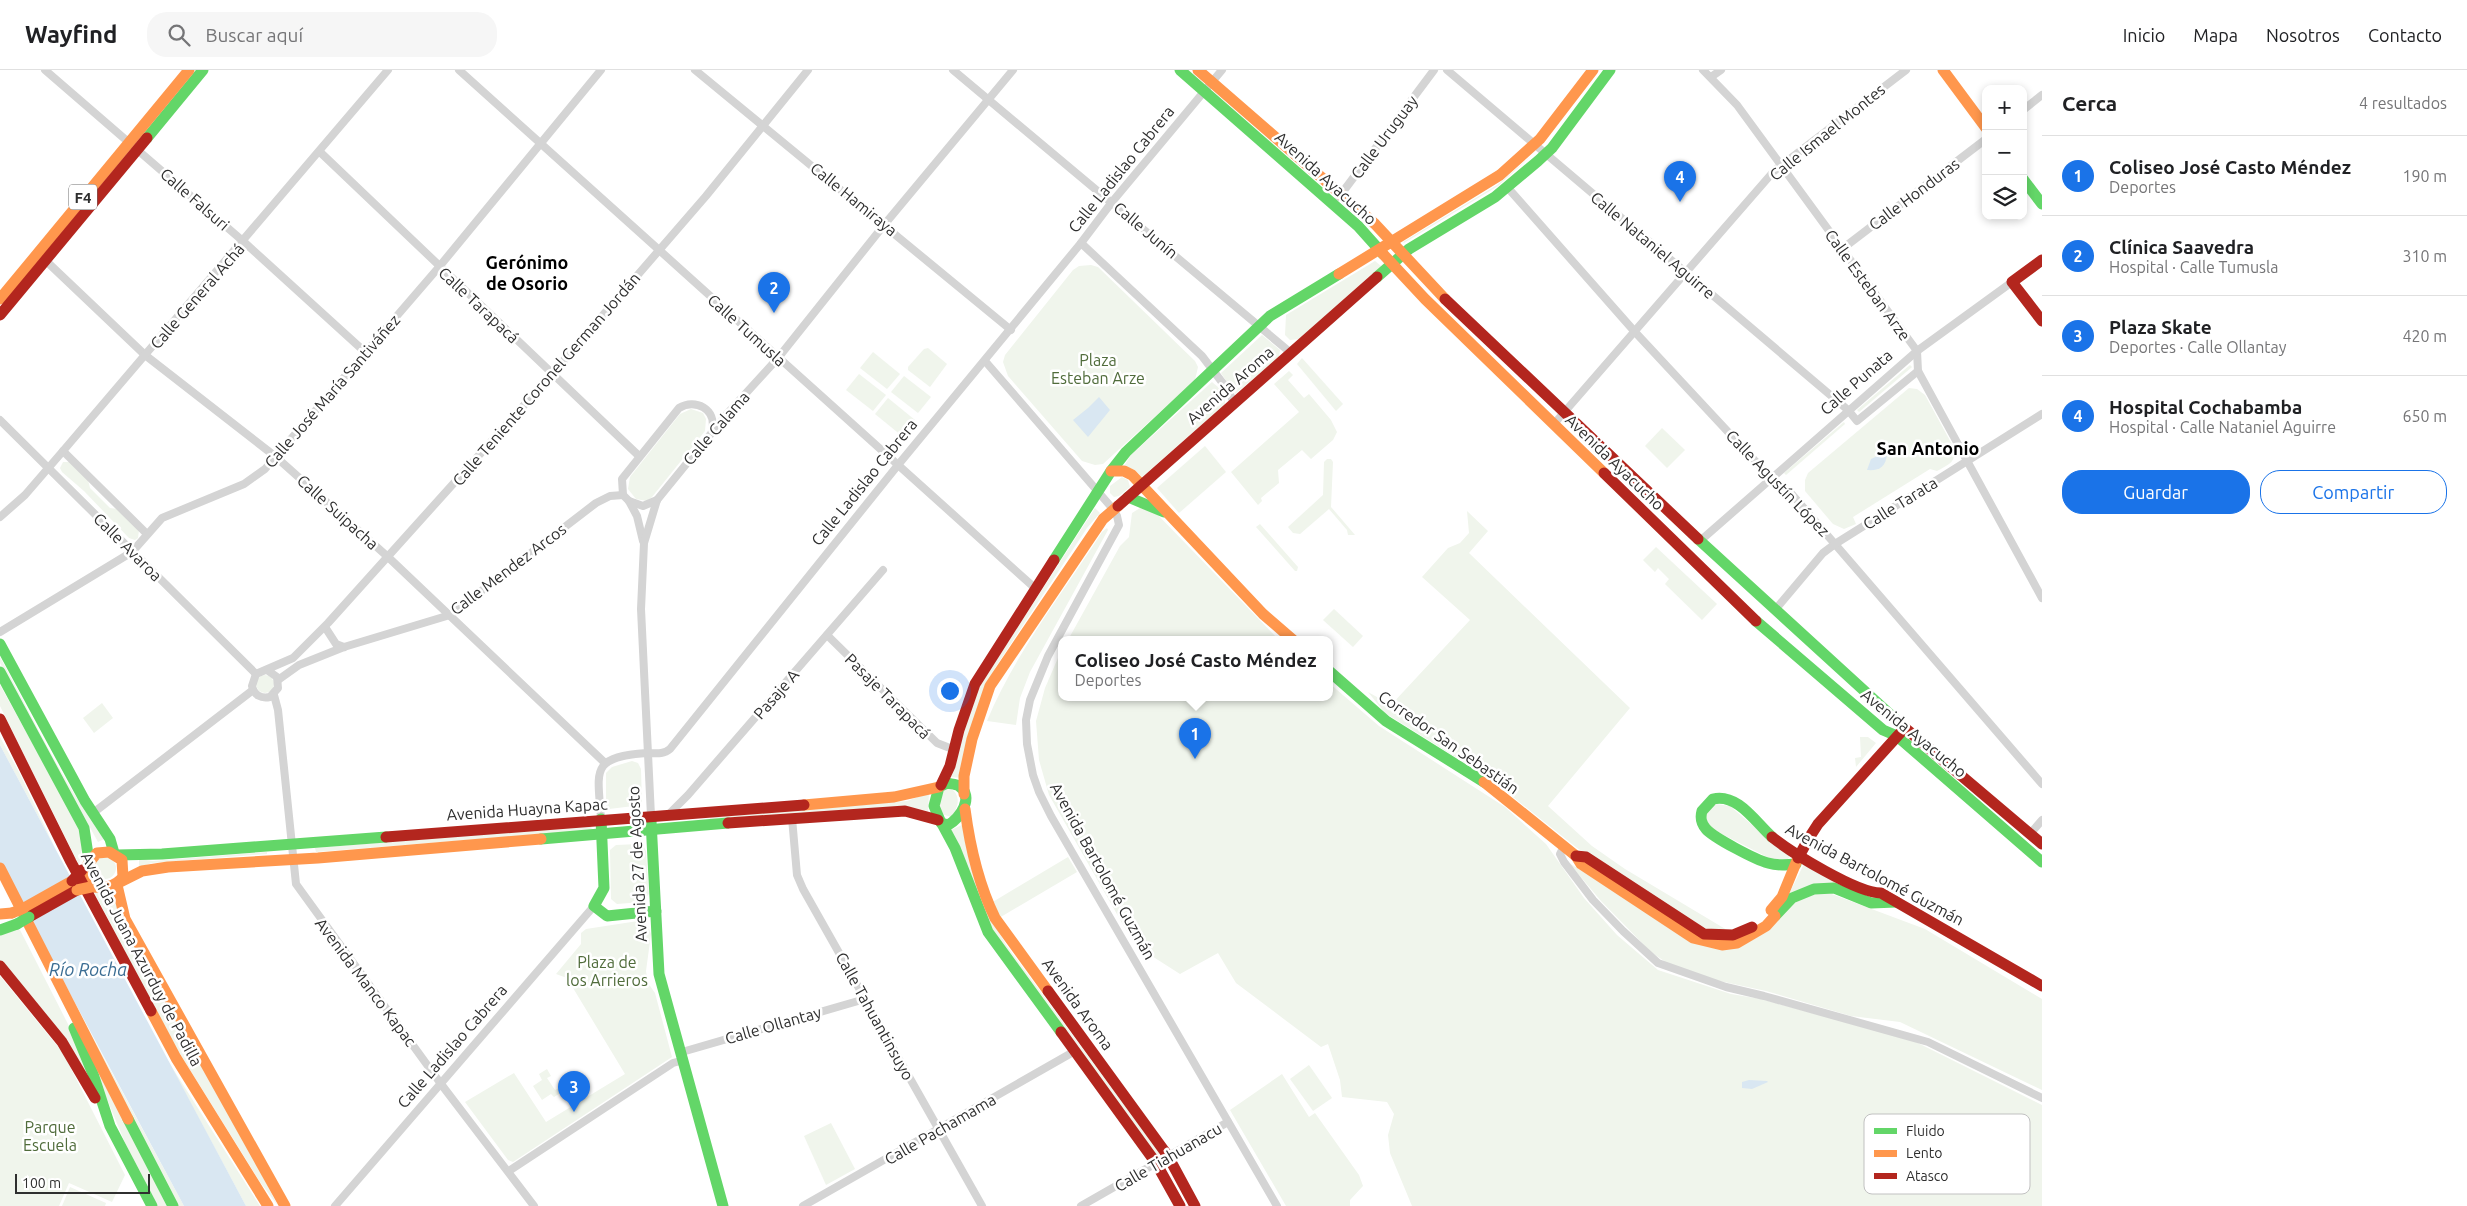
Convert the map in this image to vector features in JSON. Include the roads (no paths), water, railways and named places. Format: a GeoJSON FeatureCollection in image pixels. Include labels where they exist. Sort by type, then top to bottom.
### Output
{"type":"FeatureCollection","features":[{"type":"Feature","properties":{"kind":"main road","name":"F4"},"geometry":{"type":"LineString","coordinates":[[0,315],[41,257],[133,144],[189,70]]}},
{"type":"Feature","properties":{"kind":"main road","name":"F4"},"geometry":{"type":"LineString","coordinates":[[133,144],[203,70]]}},
{"type":"Feature","properties":{"kind":"main road","name":"Avenida Ayacucho"},"geometry":{"type":"LineString","coordinates":[[1180,70],[1208,87],[1341,194],[1391,242],[1424,279],[1564,413],[1775,610],[1901,732],[2042,862]]}},
{"type":"Feature","properties":{"kind":"main road","name":"Avenida Ayacucho"},"geometry":{"type":"LineString","coordinates":[[1198,70],[1208,87],[1358,226],[1393,264],[1554,424],[1761,626],[1876,724],[1901,732],[2042,844]]}},
{"type":"Feature","properties":{"kind":"main road","name":"Avenida Aroma"},"geometry":{"type":"LineString","coordinates":[[940,786],[954,750],[966,705],[976,684],[1111,471],[1126,452],[1260,325],[1284,306],[1500,175],[1535,145],[1593,70]]}},
{"type":"Feature","properties":{"kind":"main road","name":"Avenida Aroma"},"geometry":{"type":"LineString","coordinates":[[964,794],[964,776],[972,739],[990,686],[1085,542],[1113,509],[1402,255],[1508,188],[1545,154],[1610,70]]}},
{"type":"Feature","properties":{"kind":"main road"},"geometry":{"type":"LineString","coordinates":[[1943,70],[1982,123]]}},
{"type":"Feature","properties":{"kind":"main road"},"geometry":{"type":"LineString","coordinates":[[2027,184],[2042,204]]}},
{"type":"Feature","properties":{"kind":"main road","name":"F4"},"geometry":{"type":"LineString","coordinates":[[0,299],[41,257]]}},
{"type":"Feature","properties":{"kind":"main road","name":"Calle Punata"},"geometry":{"type":"LineString","coordinates":[[2012,282],[2042,260]]}},
{"type":"Feature","properties":{"kind":"main road"},"geometry":{"type":"LineString","coordinates":[[2012,282],[2042,321]]}},
{"type":"Feature","properties":{"kind":"main road"},"geometry":{"type":"LineString","coordinates":[[1111,471],[1128,472],[1159,502],[1165,512],[1263,614],[1289,636]]}},
{"type":"Feature","properties":{"kind":"main road"},"geometry":{"type":"LineString","coordinates":[[1128,497],[1165,512]]}},
{"type":"Feature","properties":{"kind":"main road","name":"Avenida Juana Azurduy de Padilla"},"geometry":{"type":"LineString","coordinates":[[0,644],[93,813],[110,839],[116,854]]}},
{"type":"Feature","properties":{"kind":"main road"},"geometry":{"type":"LineString","coordinates":[[0,672],[84,828],[86,865],[89,879],[96,887]]}},
{"type":"Feature","properties":{"kind":"main road","name":"Corredor San Sebastián"},"geometry":{"type":"LineString","coordinates":[[1333,675],[1386,721],[1485,783],[1576,856],[1581,864],[1693,938],[1722,944],[1737,943],[1766,926],[1792,898],[1814,889],[1834,888],[1871,903],[1896,902]]}},
{"type":"Feature","properties":{"kind":"main road","name":"Avenida Juana Azurduy de Padilla"},"geometry":{"type":"LineString","coordinates":[[0,719],[71,862],[176,1058],[268,1206]]}},
{"type":"Feature","properties":{"kind":"main road","name":"Corredor San Sebastián"},"geometry":{"type":"LineString","coordinates":[[1576,856],[1586,857],[1704,934],[1716,936],[1733,935],[1747,930],[1761,920],[1782,897],[1797,861],[1818,824],[1901,732]]}},
{"type":"Feature","properties":{"kind":"main road"},"geometry":{"type":"LineString","coordinates":[[955,784],[964,794],[965,809],[954,823],[948,824],[940,821],[933,802],[940,786],[955,784]]}},
{"type":"Feature","properties":{"kind":"main road","name":"Avenida Huayna Kapac"},"geometry":{"type":"LineString","coordinates":[[116,854],[162,854],[894,797],[940,786]]}},
{"type":"Feature","properties":{"kind":"main road","name":"Avenida Bartolomé Guzmán"},"geometry":{"type":"LineString","coordinates":[[1797,861],[1774,866],[1710,832],[1701,823],[1700,815],[1703,808],[1710,800],[1716,798],[1724,798],[1735,802],[1769,834],[1789,848],[1871,893],[1881,893],[2042,986]]}},
{"type":"Feature","properties":{"kind":"main road","name":"Avenida Aroma"},"geometry":{"type":"LineString","coordinates":[[965,809],[969,844],[978,878],[995,918],[1168,1156],[1195,1206]]}},
{"type":"Feature","properties":{"kind":"main road","name":"Avenida Huayna Kapac"},"geometry":{"type":"LineString","coordinates":[[118,883],[142,871],[156,868],[652,831],[792,818],[905,811],[940,821]]}},
{"type":"Feature","properties":{"kind":"main road","name":"Avenida 27 de Agosto"},"geometry":{"type":"LineString","coordinates":[[651,816],[659,974],[723,1206]]}},
{"type":"Feature","properties":{"kind":"main road","name":"Calle Ladislao Cabrera"},"geometry":{"type":"LineString","coordinates":[[594,906],[601,897],[604,888],[601,819]]}},
{"type":"Feature","properties":{"kind":"main road","name":"Avenida Aroma"},"geometry":{"type":"LineString","coordinates":[[940,821],[954,845],[975,910],[988,932],[1156,1163],[1180,1206]]}},
{"type":"Feature","properties":{"kind":"main road"},"geometry":{"type":"LineString","coordinates":[[0,930],[6,915],[27,913],[75,886],[96,887],[118,883],[124,867],[116,854],[103,851],[92,856],[75,886]]}},
{"type":"Feature","properties":{"kind":"main road"},"geometry":{"type":"LineString","coordinates":[[0,868],[173,1206]]}},
{"type":"Feature","properties":{"kind":"main road","name":"Avenida Juana Azurduy de Padilla"},"geometry":{"type":"LineString","coordinates":[[118,883],[125,919],[285,1206]]}},
{"type":"Feature","properties":{"kind":"main road"},"geometry":{"type":"LineString","coordinates":[[0,884],[69,1016],[93,1074],[110,1126]]}},
{"type":"Feature","properties":{"kind":"main road"},"geometry":{"type":"LineString","coordinates":[[594,906],[607,916],[656,911]]}},
{"type":"Feature","properties":{"kind":"main road"},"geometry":{"type":"LineString","coordinates":[[0,966],[62,1042],[110,1126],[152,1206]]}},
{"type":"Feature","properties":{"kind":"street","name":"Calle Falsuri"},"geometry":{"type":"LineString","coordinates":[[45,70],[133,144],[244,242],[364,352]]}},
{"type":"Feature","properties":{"kind":"street","name":"Calle General Achá"},"geometry":{"type":"LineString","coordinates":[[0,517],[25,495],[49,468],[244,242],[388,70]]}},
{"type":"Feature","properties":{"kind":"street","name":"Calle Tumusla"},"geometry":{"type":"LineString","coordinates":[[459,70],[1036,589]]}},
{"type":"Feature","properties":{"kind":"street","name":"Calle José María Santiváñez"},"geometry":{"type":"LineString","coordinates":[[0,632],[132,552],[162,518],[244,484],[265,470],[364,352],[439,267],[601,70]]}},
{"type":"Feature","properties":{"kind":"street","name":"Calle Hamiraya"},"geometry":{"type":"LineString","coordinates":[[695,70],[1011,330]]}},
{"type":"Feature","properties":{"kind":"street","name":"Calle Teniente Coronel German Jordán"},"geometry":{"type":"LineString","coordinates":[[267,670],[293,658],[388,557],[552,374],[706,196],[808,70]]}},
{"type":"Feature","properties":{"kind":"street","name":"Calle Junín"},"geometry":{"type":"LineString","coordinates":[[953,70],[1260,325],[1291,354]]}},
{"type":"Feature","properties":{"kind":"street","name":"Calle Calama"},"geometry":{"type":"LineString","coordinates":[[657,500],[711,432],[778,358],[884,224],[1012,70]]}},
{"type":"Feature","properties":{"kind":"street","name":"Calle Ladislao Cabrera"},"geometry":{"type":"LineString","coordinates":[[601,819],[598,777],[599,771],[605,763],[632,755],[666,752],[670,749],[898,465],[1011,330],[1081,244],[1112,202],[1222,70]]}},
{"type":"Feature","properties":{"kind":"street","name":"Calle Uruguay"},"geometry":{"type":"LineString","coordinates":[[1333,204],[1434,70]]}},
{"type":"Feature","properties":{"kind":"street","name":"Calle Nataniel Aguirre"},"geometry":{"type":"LineString","coordinates":[[1447,70],[1848,410],[1857,422]]}},
{"type":"Feature","properties":{"kind":"street","name":"Calle Esteban Arze"},"geometry":{"type":"LineString","coordinates":[[1703,70],[1737,105],[1780,166],[1918,351],[1918,371],[2042,598]]}},
{"type":"Feature","properties":{"kind":"street"},"geometry":{"type":"LineString","coordinates":[[1711,77],[1721,70]]}},
{"type":"Feature","properties":{"kind":"street","name":"Calle Ismael Montes"},"geometry":{"type":"LineString","coordinates":[[1554,424],[1780,166],[1906,70]]}},
{"type":"Feature","properties":{"kind":"street"},"geometry":{"type":"LineString","coordinates":[[2027,107],[2042,96]]}},
{"type":"Feature","properties":{"kind":"street","name":"Calle Honduras"},"geometry":{"type":"LineString","coordinates":[[1842,249],[1982,142]]}},
{"type":"Feature","properties":{"kind":"street","name":"Calle Tarapacá"},"geometry":{"type":"LineString","coordinates":[[320,152],[639,456]]}},
{"type":"Feature","properties":{"kind":"street","name":"Calle Agustín López"},"geometry":{"type":"LineString","coordinates":[[1508,188],[1635,332],[1771,478],[1785,486],[2041,780]]}},
{"type":"Feature","properties":{"kind":"street"},"geometry":{"type":"LineString","coordinates":[[1081,244],[1202,356],[1228,390],[1234,403]]}},
{"type":"Feature","properties":{"kind":"street","name":"Calle Suipacha"},"geometry":{"type":"LineString","coordinates":[[41,257],[145,355],[276,456],[388,557],[605,763]]}},
{"type":"Feature","properties":{"kind":"street","name":"Calle Punata"},"geometry":{"type":"LineString","coordinates":[[1700,541],[1848,410],[1918,351],[2012,282]]}},
{"type":"Feature","properties":{"kind":"street"},"geometry":{"type":"LineString","coordinates":[[985,361],[1113,509]]}},
{"type":"Feature","properties":{"kind":"street","name":"Calle Punata"},"geometry":{"type":"LineString","coordinates":[[1857,422],[1918,371]]}},
{"type":"Feature","properties":{"kind":"street"},"geometry":{"type":"LineString","coordinates":[[626,498],[622,478],[679,408],[686,403],[696,403],[708,410],[714,423],[711,432]]}},
{"type":"Feature","properties":{"kind":"street","name":"Calle Tarata"},"geometry":{"type":"LineString","coordinates":[[1775,610],[1823,553],[1835,544],[2042,414]]}},
{"type":"Feature","properties":{"kind":"street","name":"Calle Avaroa"},"geometry":{"type":"LineString","coordinates":[[0,420],[256,674]]}},
{"type":"Feature","properties":{"kind":"street","name":"Calle Avaroa"},"geometry":{"type":"LineString","coordinates":[[63,451],[147,534]]}},
{"type":"Feature","properties":{"kind":"street","name":"Calle Mendez Arcos"},"geometry":{"type":"LineString","coordinates":[[278,680],[299,665],[344,647],[450,615],[596,503],[610,496],[626,498],[644,506],[657,500]]}},
{"type":"Feature","properties":{"kind":"street","name":"Avenida 27 de Agosto"},"geometry":{"type":"LineString","coordinates":[[626,498],[637,516],[644,543]]}},
{"type":"Feature","properties":{"kind":"street","name":"Avenida 27 de Agosto"},"geometry":{"type":"LineString","coordinates":[[651,816],[641,609],[644,543],[657,500]]}},
{"type":"Feature","properties":{"kind":"street","name":"Avenida Bartolomé Guzmán"},"geometry":{"type":"LineString","coordinates":[[1061,636],[1119,525],[1113,509]]}},
{"type":"Feature","properties":{"kind":"street","name":"Pasaje A"},"geometry":{"type":"LineString","coordinates":[[668,815],[688,796],[883,570]]}},
{"type":"Feature","properties":{"kind":"street"},"geometry":{"type":"LineString","coordinates":[[324,627],[336,644],[344,647]]}},
{"type":"Feature","properties":{"kind":"street","name":"Pasaje Tarapacá"},"geometry":{"type":"LineString","coordinates":[[827,635],[937,743],[954,750]]}},
{"type":"Feature","properties":{"kind":"street","name":"Avenida Bartolomé Guzmán"},"geometry":{"type":"LineString","coordinates":[[1058,641],[1036,682],[1026,720],[1027,744],[1039,792],[1051,816],[1277,1206]]}},
{"type":"Feature","properties":{"kind":"street"},"geometry":{"type":"LineString","coordinates":[[274,695],[262,697],[253,690],[252,682],[256,674],[267,670],[274,674],[278,680],[278,688],[274,695],[278,710],[293,844]]}},
{"type":"Feature","properties":{"kind":"street"},"geometry":{"type":"LineString","coordinates":[[93,813],[253,690]]}},
{"type":"Feature","properties":{"kind":"street","name":"Calle Tahuantinsuyo"},"geometry":{"type":"LineString","coordinates":[[792,818],[797,874],[982,1206]]}},
{"type":"Feature","properties":{"kind":"street"},"geometry":{"type":"LineString","coordinates":[[2030,834],[2042,820]]}},
{"type":"Feature","properties":{"kind":"street","name":"Avenida Manco Kapac"},"geometry":{"type":"LineString","coordinates":[[293,844],[296,884],[303,896],[441,1084],[534,1206]]}},
{"type":"Feature","properties":{"kind":"street"},"geometry":{"type":"LineString","coordinates":[[1564,846],[1560,854],[1564,862],[1593,900],[1658,963],[1726,987],[1928,1042],[2042,1098]]}},
{"type":"Feature","properties":{"kind":"street","name":"Calle Ladislao Cabrera"},"geometry":{"type":"LineString","coordinates":[[335,1206],[594,906]]}},
{"type":"Feature","properties":{"kind":"street","name":"Calle Ollantay"},"geometry":{"type":"LineString","coordinates":[[509,1171],[683,1056],[865,999]]}},
{"type":"Feature","properties":{"kind":"street","name":"Calle Pachamama"},"geometry":{"type":"LineString","coordinates":[[804,1206],[1075,1050]]}},
{"type":"Feature","properties":{"kind":"street","name":"Calle Tiahuanacu"},"geometry":{"type":"LineString","coordinates":[[1081,1206],[1228,1122]]}},
{"type":"Feature","properties":{"kind":"water"},"geometry":{"type":"Polygon","coordinates":[[[1099,397],[1110,410],[1088,437],[1073,420],[1099,397]]]}},
{"type":"Feature","properties":{"kind":"water"},"geometry":{"type":"Polygon","coordinates":[[[1887,454],[1883,465],[1875,470],[1867,470],[1871,459],[1887,454]]]}},
{"type":"Feature","properties":{"kind":"water","name":"Río Rocha"},"geometry":{"type":"Polygon","coordinates":[[[0,745],[246,1206],[184,1206],[0,863],[0,745]]]}},
{"type":"Feature","properties":{"kind":"water"},"geometry":{"type":"Polygon","coordinates":[[[1749,1080],[1768,1082],[1752,1089],[1742,1088],[1742,1082],[1749,1080]]]}},
{"type":"Feature","properties":{"kind":"place","name":"Hospital Cochabamba"},"geometry":{"type":"Point","coordinates":[1680,202]}},
{"type":"Feature","properties":{"kind":"place","name":"Clínica Saavedra"},"geometry":{"type":"Point","coordinates":[774,313]}},
{"type":"Feature","properties":{"kind":"place","name":"Coliseo José Casto Méndez"},"geometry":{"type":"Point","coordinates":[1195,759]}},
{"type":"Feature","properties":{"kind":"place","name":"Plaza Skate"},"geometry":{"type":"Point","coordinates":[574,1112]}},
{"type":"Feature","properties":{"kind":"district","name":"Gerónimo de Osorio"},"geometry":{"type":"Point","coordinates":[527,272]}},
{"type":"Feature","properties":{"kind":"district","name":"San Antonio"},"geometry":{"type":"Point","coordinates":[1928,448]}},
{"type":"Feature","properties":{"kind":"park label","name":"Plaza Esteban Arze"},"geometry":{"type":"Point","coordinates":[1098,369]}},
{"type":"Feature","properties":{"kind":"park label","name":"Plaza de los Arrieros"},"geometry":{"type":"Point","coordinates":[607,971]}},
{"type":"Feature","properties":{"kind":"park label","name":"Parque Escuela"},"geometry":{"type":"Point","coordinates":[50,1136]}}]}
